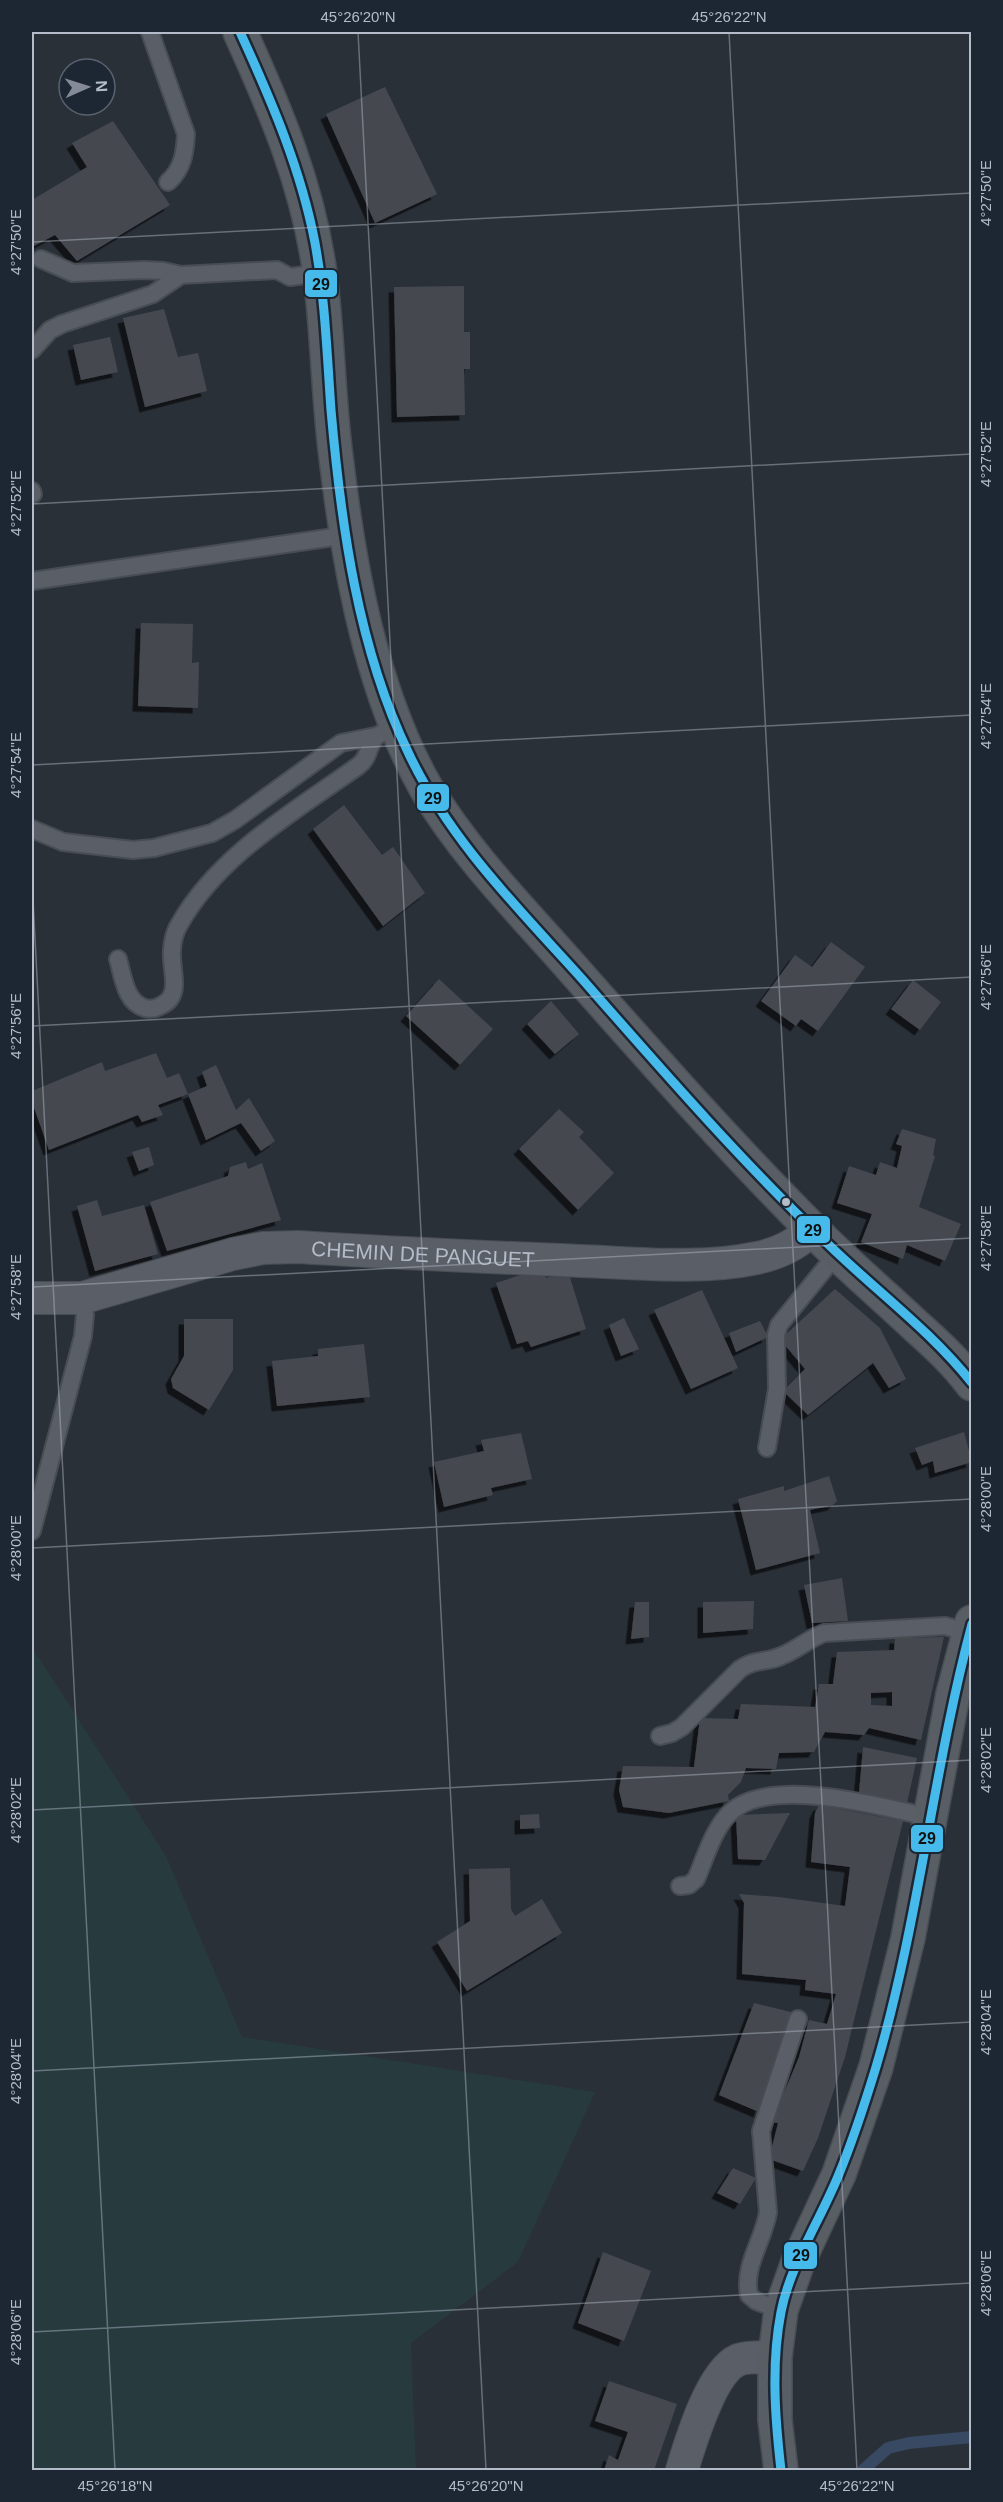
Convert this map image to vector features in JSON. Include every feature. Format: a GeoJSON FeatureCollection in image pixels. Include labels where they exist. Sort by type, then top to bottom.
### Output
{"type":"FeatureCollection","features":[{"type":"Feature","properties":{"kind":"main road"},"geometry":{"type":"LineString","coordinates":[[240,32],[272,100],[302,182],[320,273],[336,457],[348,535],[358,596],[382,685],[387,732],[460,836],[499,885],[652,1058],[812,1230],[968,1372]]}},
{"type":"Feature","properties":{"kind":"main road"},"geometry":{"type":"LineString","coordinates":[[781,2470],[775,2420],[775,2357],[781,2310],[798,2262],[839,2174],[876,2067],[908,1938],[932,1818],[953,1694],[971,1629]]}},
{"type":"Feature","properties":{"kind":"street","name":"CHEMIN DE PANGUET"},"geometry":{"type":"LineString","coordinates":[[32,1298],[82,1298],[232,1254],[263,1248],[298,1247],[712,1264],[756,1258],[783,1251],[798,1243],[812,1230]]}},
{"type":"Feature","properties":{"kind":"street"},"geometry":{"type":"LineString","coordinates":[[682,2470],[691,2439],[709,2396],[726,2369],[739,2360],[775,2357]]}},
{"type":"Feature","properties":{"kind":"lane"},"geometry":{"type":"LineString","coordinates":[[150,32],[186,134],[181,164],[175,176],[168,182]]}},
{"type":"Feature","properties":{"kind":"lane"},"geometry":{"type":"LineString","coordinates":[[41,259],[73,273],[144,270],[181,275],[277,270],[290,277],[320,273]]}},
{"type":"Feature","properties":{"kind":"lane"},"geometry":{"type":"LineString","coordinates":[[32,350],[50,330],[153,294],[181,275]]}},
{"type":"Feature","properties":{"kind":"lane"},"geometry":{"type":"LineString","coordinates":[[32,581],[348,535]]}},
{"type":"Feature","properties":{"kind":"lane"},"geometry":{"type":"LineString","coordinates":[[32,829],[63,842],[133,850],[154,848],[212,833],[235,820],[341,743],[387,732]]}},
{"type":"Feature","properties":{"kind":"lane"},"geometry":{"type":"LineString","coordinates":[[117,959],[128,994],[136,1003],[146,1009],[168,1003],[173,992],[174,973],[171,952],[177,927],[200,894],[234,858],[326,786],[360,765],[368,758],[370,746],[387,732]]}},
{"type":"Feature","properties":{"kind":"lane"},"geometry":{"type":"LineString","coordinates":[[767,1448],[775,1407],[776,1335],[779,1325],[827,1266],[840,1256]]}},
{"type":"Feature","properties":{"kind":"lane"},"geometry":{"type":"LineString","coordinates":[[32,1532],[82,1336],[85,1315],[82,1298]]}},
{"type":"Feature","properties":{"kind":"lane"},"geometry":{"type":"LineString","coordinates":[[660,1736],[682,1727],[751,1662],[778,1658],[810,1638],[824,1634],[945,1626],[971,1629]]}},
{"type":"Feature","properties":{"kind":"lane"},"geometry":{"type":"LineString","coordinates":[[680,1887],[689,1885],[696,1879],[727,1816],[736,1808],[752,1800],[788,1795],[825,1796],[932,1818]]}},
{"type":"Feature","properties":{"kind":"lane"},"geometry":{"type":"LineString","coordinates":[[781,2310],[756,2301],[749,2295],[747,2286],[749,2271],[768,2212],[761,2131],[798,2019]]}},
{"type":"Feature","properties":{"kind":"green space"},"geometry":{"type":"Polygon","coordinates":[[[32,1647],[166,1856],[242,2037],[595,2092],[518,2262],[411,2343],[416,2470],[32,2470],[32,1647]]]}},
{"type":"Feature","properties":{"kind":"building"},"geometry":{"type":"Polygon","coordinates":[[[385,87],[437,194],[375,223],[326,114],[385,87]]]}},
{"type":"Feature","properties":{"kind":"building"},"geometry":{"type":"Polygon","coordinates":[[[113,121],[170,205],[77,261],[55,235],[32,247],[32,200],[87,167],[72,143],[113,121]]]}},
{"type":"Feature","properties":{"kind":"building"},"geometry":{"type":"Polygon","coordinates":[[[464,286],[464,332],[470,332],[470,369],[464,369],[465,415],[397,417],[394,287],[464,286]]]}},
{"type":"Feature","properties":{"kind":"building"},"geometry":{"type":"Polygon","coordinates":[[[164,309],[178,357],[198,353],[207,391],[145,407],[123,318],[164,309]]]}},
{"type":"Feature","properties":{"kind":"building"},"geometry":{"type":"Polygon","coordinates":[[[110,337],[118,372],[81,380],[73,345],[110,337]]]}},
{"type":"Feature","properties":{"kind":"building"},"geometry":{"type":"Polygon","coordinates":[[[141,623],[193,624],[192,663],[199,662],[198,708],[138,706],[141,623]]]}},
{"type":"Feature","properties":{"kind":"building"},"geometry":{"type":"Polygon","coordinates":[[[344,805],[382,855],[393,847],[425,893],[383,926],[313,829],[344,805]]]}},
{"type":"Feature","properties":{"kind":"building"},"geometry":{"type":"Polygon","coordinates":[[[831,942],[865,967],[818,1031],[801,1019],[796,1026],[761,1001],[795,955],[812,967],[831,942]]]}},
{"type":"Feature","properties":{"kind":"building"},"geometry":{"type":"Polygon","coordinates":[[[439,979],[493,1029],[460,1065],[406,1016],[439,979]]]}},
{"type":"Feature","properties":{"kind":"building"},"geometry":{"type":"Polygon","coordinates":[[[913,980],[941,1002],[920,1030],[891,1009],[913,980]]]}},
{"type":"Feature","properties":{"kind":"building"},"geometry":{"type":"Polygon","coordinates":[[[551,1001],[579,1034],[555,1054],[527,1024],[551,1001]]]}},
{"type":"Feature","properties":{"kind":"building"},"geometry":{"type":"Polygon","coordinates":[[[156,1053],[167,1078],[179,1073],[188,1094],[158,1105],[163,1115],[142,1122],[138,1115],[49,1150],[32,1102],[32,1091],[102,1062],[105,1071],[156,1053]]]}},
{"type":"Feature","properties":{"kind":"building"},"geometry":{"type":"Polygon","coordinates":[[[216,1065],[236,1110],[249,1098],[275,1141],[261,1151],[241,1123],[206,1140],[188,1094],[207,1086],[202,1072],[216,1065]]]}},
{"type":"Feature","properties":{"kind":"building"},"geometry":{"type":"Polygon","coordinates":[[[559,1109],[584,1132],[579,1137],[614,1173],[578,1210],[519,1149],[559,1109]]]}},
{"type":"Feature","properties":{"kind":"building"},"geometry":{"type":"Polygon","coordinates":[[[902,1129],[936,1139],[933,1155],[935,1156],[919,1207],[961,1224],[945,1261],[907,1245],[903,1259],[861,1242],[872,1214],[837,1203],[849,1166],[876,1175],[880,1162],[897,1168],[902,1146],[896,1144],[902,1129]]]}},
{"type":"Feature","properties":{"kind":"building"},"geometry":{"type":"Polygon","coordinates":[[[149,1147],[154,1165],[139,1171],[132,1152],[149,1147]]]}},
{"type":"Feature","properties":{"kind":"building"},"geometry":{"type":"Polygon","coordinates":[[[246,1162],[248,1169],[262,1163],[281,1220],[167,1251],[150,1202],[228,1176],[230,1167],[246,1162]]]}},
{"type":"Feature","properties":{"kind":"building"},"geometry":{"type":"Polygon","coordinates":[[[97,1200],[102,1216],[144,1205],[158,1254],[95,1271],[77,1206],[97,1200]]]}},
{"type":"Feature","properties":{"kind":"building"},"geometry":{"type":"Polygon","coordinates":[[[542,1268],[546,1278],[568,1271],[586,1329],[531,1347],[528,1341],[517,1344],[496,1283],[542,1268]]]}},
{"type":"Feature","properties":{"kind":"building"},"geometry":{"type":"Polygon","coordinates":[[[835,1289],[880,1328],[906,1379],[889,1388],[873,1363],[808,1415],[783,1391],[805,1369],[784,1344],[784,1336],[835,1289]]]}},
{"type":"Feature","properties":{"kind":"building"},"geometry":{"type":"Polygon","coordinates":[[[702,1290],[738,1368],[691,1389],[654,1310],[702,1290]]]}},
{"type":"Feature","properties":{"kind":"building"},"geometry":{"type":"Polygon","coordinates":[[[624,1318],[639,1349],[621,1356],[609,1325],[624,1318]]]}},
{"type":"Feature","properties":{"kind":"building"},"geometry":{"type":"Polygon","coordinates":[[[184,1319],[233,1319],[233,1370],[209,1410],[173,1388],[171,1379],[184,1356],[184,1319]]]}},
{"type":"Feature","properties":{"kind":"building"},"geometry":{"type":"Polygon","coordinates":[[[760,1321],[768,1337],[736,1352],[729,1333],[760,1321]]]}},
{"type":"Feature","properties":{"kind":"building"},"geometry":{"type":"Polygon","coordinates":[[[364,1344],[370,1397],[277,1406],[272,1361],[318,1356],[318,1349],[364,1344]]]}},
{"type":"Feature","properties":{"kind":"building"},"geometry":{"type":"Polygon","coordinates":[[[964,1432],[972,1462],[935,1473],[933,1461],[922,1465],[915,1448],[964,1432]]]}},
{"type":"Feature","properties":{"kind":"building"},"geometry":{"type":"Polygon","coordinates":[[[521,1433],[532,1479],[491,1488],[493,1495],[444,1507],[434,1462],[484,1451],[481,1440],[521,1433]]]}},
{"type":"Feature","properties":{"kind":"building"},"geometry":{"type":"Polygon","coordinates":[[[829,1476],[837,1501],[833,1505],[810,1510],[820,1553],[756,1570],[738,1499],[784,1486],[784,1491],[829,1476]]]}},
{"type":"Feature","properties":{"kind":"building"},"geometry":{"type":"Polygon","coordinates":[[[842,1578],[848,1621],[812,1623],[804,1585],[842,1578]]]}},
{"type":"Feature","properties":{"kind":"building"},"geometry":{"type":"Polygon","coordinates":[[[754,1601],[753,1629],[703,1633],[703,1602],[754,1601]]]}},
{"type":"Feature","properties":{"kind":"building"},"geometry":{"type":"Polygon","coordinates":[[[635,1602],[649,1602],[649,1637],[631,1639],[635,1602]]]}},
{"type":"Feature","properties":{"kind":"building"},"geometry":{"type":"Polygon","coordinates":[[[944,1637],[921,1740],[869,1728],[864,1735],[825,1732],[814,1752],[779,1753],[776,1769],[746,1768],[741,1782],[728,1795],[729,1801],[669,1813],[623,1807],[619,1790],[623,1766],[694,1767],[700,1718],[738,1719],[741,1704],[815,1707],[819,1684],[833,1684],[837,1652],[894,1650],[895,1638],[944,1637]],[[892,1692],[871,1693],[871,1705],[892,1706],[892,1692]]]}},
{"type":"Feature","properties":{"kind":"building"},"geometry":{"type":"Polygon","coordinates":[[[863,1747],[917,1758],[907,1803],[859,1793],[863,1747]]]}},
{"type":"Feature","properties":{"kind":"building"},"geometry":{"type":"Polygon","coordinates":[[[819,1805],[903,1821],[845,2057],[818,2138],[803,2171],[769,2159],[778,2123],[770,2122],[799,2057],[809,2020],[827,2024],[836,1994],[805,1990],[806,1980],[742,1974],[744,1903],[739,1894],[845,1906],[850,1867],[811,1862],[815,1813],[819,1805]]]}},
{"type":"Feature","properties":{"kind":"building"},"geometry":{"type":"Polygon","coordinates":[[[790,1813],[765,1860],[738,1859],[736,1815],[790,1813]]]}},
{"type":"Feature","properties":{"kind":"building"},"geometry":{"type":"Polygon","coordinates":[[[539,1814],[540,1828],[520,1829],[520,1815],[539,1814]]]}},
{"type":"Feature","properties":{"kind":"building"},"geometry":{"type":"Polygon","coordinates":[[[510,1868],[511,1909],[515,1916],[542,1899],[562,1933],[467,1991],[437,1942],[470,1921],[469,1869],[510,1868]]]}},
{"type":"Feature","properties":{"kind":"building"},"geometry":{"type":"Polygon","coordinates":[[[754,2003],[791,2012],[759,2112],[719,2095],[754,2003]]]}},
{"type":"Feature","properties":{"kind":"building"},"geometry":{"type":"Polygon","coordinates":[[[733,2168],[756,2178],[740,2204],[717,2193],[733,2168]]]}},
{"type":"Feature","properties":{"kind":"building"},"geometry":{"type":"Polygon","coordinates":[[[603,2252],[651,2271],[624,2341],[578,2323],[603,2252]]]}},
{"type":"Feature","properties":{"kind":"building"},"geometry":{"type":"Polygon","coordinates":[[[609,2381],[677,2404],[654,2470],[604,2470],[609,2455],[618,2460],[628,2432],[595,2421],[609,2381]]]}},
{"type":"Feature","properties":{"kind":"waterway"},"geometry":{"type":"LineString","coordinates":[[863,2470],[888,2448],[909,2443],[972,2437]]}},
{"type":"Feature","properties":{"kind":"transit line","name":"29"},"geometry":{"type":"LineString","coordinates":[[240,32],[284,135],[309,215],[321,284],[335,453],[354,585],[376,671],[408,752],[425,784],[465,844],[510,900],[702,1115],[796,1213],[921,1328],[972,1383]]}},
{"type":"Feature","properties":{"kind":"transit line","name":"29"},"geometry":{"type":"LineString","coordinates":[[781,2470],[775,2391],[776,2351],[785,2294],[832,2191],[859,2121],[876,2067],[904,1957],[958,1679],[972,1624]]}}]}
